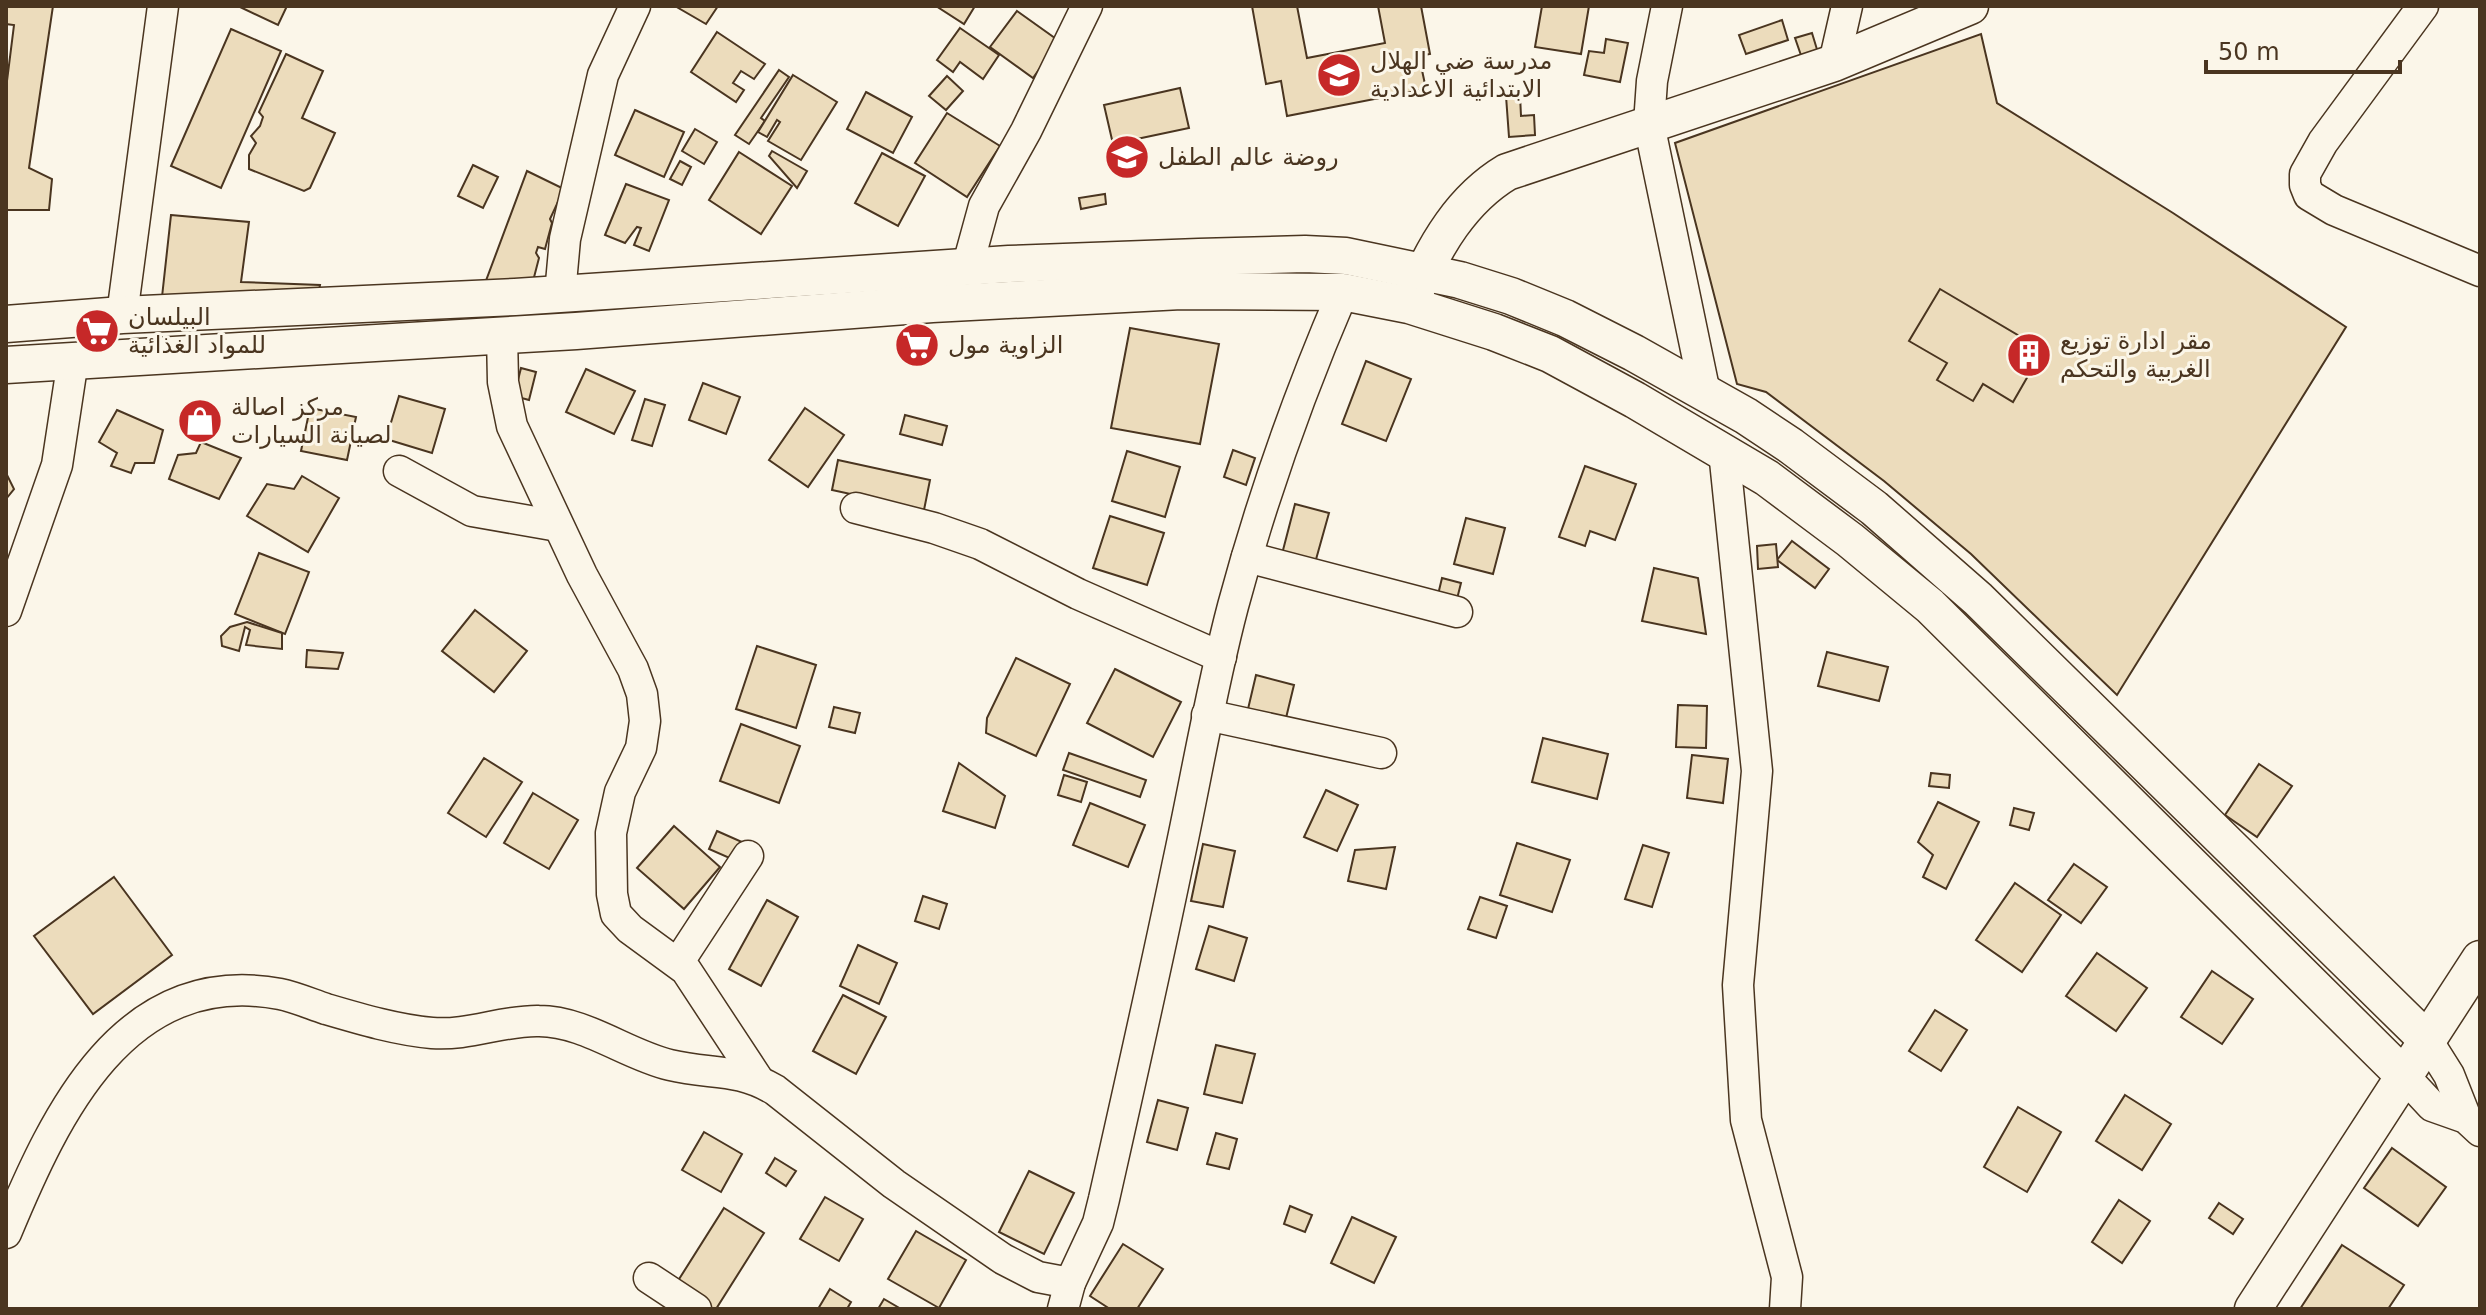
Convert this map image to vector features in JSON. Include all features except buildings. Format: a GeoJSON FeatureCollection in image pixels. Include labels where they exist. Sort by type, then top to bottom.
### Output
{"type":"FeatureCollection","features":[{"type":"Feature","properties":{"kind":"main road"},"geometry":{"type":"LineString","coordinates":[[1409,305],[1441,241],[1463,208],[1491,181],[1521,166],[1834,63],[1970,6]]}},
{"type":"Feature","properties":{"kind":"main road"},"geometry":{"type":"LineString","coordinates":[[6,324],[967,268],[1305,254],[1346,256],[1424,272],[1511,296],[1565,318],[1705,393],[1791,446],[1874,508],[1948,572],[2427,1040]]}},
{"type":"Feature","properties":{"kind":"main road"},"geometry":{"type":"LineString","coordinates":[[1302,291],[1305,254]]}},
{"type":"Feature","properties":{"kind":"main road"},"geometry":{"type":"LineString","coordinates":[[6,365],[502,335],[932,304],[1181,291],[1343,292],[1409,305],[1550,354],[1724,451],[1767,478],[1850,540],[1930,606],[2404,1076]]}},
{"type":"Feature","properties":{"kind":"main road"},"geometry":{"type":"LineString","coordinates":[[2253,1309],[2480,959]]}},
{"type":"Feature","properties":{"kind":"street"},"geometry":{"type":"LineString","coordinates":[[122,315],[163,6]]}},
{"type":"Feature","properties":{"kind":"street"},"geometry":{"type":"LineString","coordinates":[[560,294],[565,239],[603,75],[635,6]]}},
{"type":"Feature","properties":{"kind":"street"},"geometry":{"type":"LineString","coordinates":[[967,268],[984,206],[1026,131],[1087,6]]}},
{"type":"Feature","properties":{"kind":"street"},"geometry":{"type":"LineString","coordinates":[[1667,6],[1652,81],[1649,124],[1705,393]]}},
{"type":"Feature","properties":{"kind":"street"},"geometry":{"type":"LineString","coordinates":[[1834,63],[1847,6]]}},
{"type":"Feature","properties":{"kind":"street"},"geometry":{"type":"LineString","coordinates":[[2423,6],[2323,142],[2305,174],[2305,185],[2309,195],[2334,210],[2480,271]]}},
{"type":"Feature","properties":{"kind":"street"},"geometry":{"type":"LineString","coordinates":[[6,1233],[45,1149],[76,1094],[92,1068],[113,1045],[163,1010],[222,992],[253,991],[283,995],[345,1015],[430,1033],[475,1032],[542,1020],[564,1024],[669,1065],[737,1073],[759,1081],[775,1090],[894,1184],[1011,1264],[1067,1296],[1089,1246],[1104,1199],[1178,863],[1207,715],[1247,557],[1290,422],[1343,292]]}},
{"type":"Feature","properties":{"kind":"street"},"geometry":{"type":"LineString","coordinates":[[502,335],[503,382],[508,415],[558,526],[633,669],[642,694],[645,721],[641,748],[620,792],[611,833],[613,904],[623,923],[678,963],[693,979],[759,1081]]}},
{"type":"Feature","properties":{"kind":"street"},"geometry":{"type":"LineString","coordinates":[[6,611],[57,465],[73,360]]}},
{"type":"Feature","properties":{"kind":"street"},"geometry":{"type":"LineString","coordinates":[[1724,451],[1757,771],[1738,985],[1746,1120],[1787,1277],[1785,1309]]}},
{"type":"Feature","properties":{"kind":"street"},"geometry":{"type":"LineString","coordinates":[[399,471],[472,511],[558,526]]}},
{"type":"Feature","properties":{"kind":"street"},"geometry":{"type":"LineString","coordinates":[[856,508],[980,544],[1078,594],[1221,657]]}},
{"type":"Feature","properties":{"kind":"street"},"geometry":{"type":"LineString","coordinates":[[1247,557],[1457,612]]}},
{"type":"Feature","properties":{"kind":"street"},"geometry":{"type":"LineString","coordinates":[[1207,715],[1381,753]]}},
{"type":"Feature","properties":{"kind":"street"},"geometry":{"type":"LineString","coordinates":[[678,963],[748,856]]}},
{"type":"Feature","properties":{"kind":"street"},"geometry":{"type":"LineString","coordinates":[[2427,1040],[2449,1075],[2473,1124]]}},
{"type":"Feature","properties":{"kind":"street"},"geometry":{"type":"LineString","coordinates":[[2404,1076],[2432,1106],[2473,1124]]}},
{"type":"Feature","properties":{"kind":"street"},"geometry":{"type":"LineString","coordinates":[[649,1278],[696,1309]]}},
{"type":"Feature","properties":{"kind":"place","name":"مدرسة ضي الهلال الابتدائية الاعدادية"},"geometry":{"type":"Point","coordinates":[1339,75]}},
{"type":"Feature","properties":{"kind":"place","name":"روضة عالم الطفل"},"geometry":{"type":"Point","coordinates":[1127,157]}},
{"type":"Feature","properties":{"kind":"place","name":"البيلسان للمواد الغذائية"},"geometry":{"type":"Point","coordinates":[97,331]}},
{"type":"Feature","properties":{"kind":"place","name":"الزاوية مول"},"geometry":{"type":"Point","coordinates":[917,345]}},
{"type":"Feature","properties":{"kind":"place","name":"مقر ادارة توزيع الغربية والتحكم"},"geometry":{"type":"Point","coordinates":[2029,355]}},
{"type":"Feature","properties":{"kind":"place","name":"مركز اصالة لصيانة السيارات"},"geometry":{"type":"Point","coordinates":[200,421]}}]}
